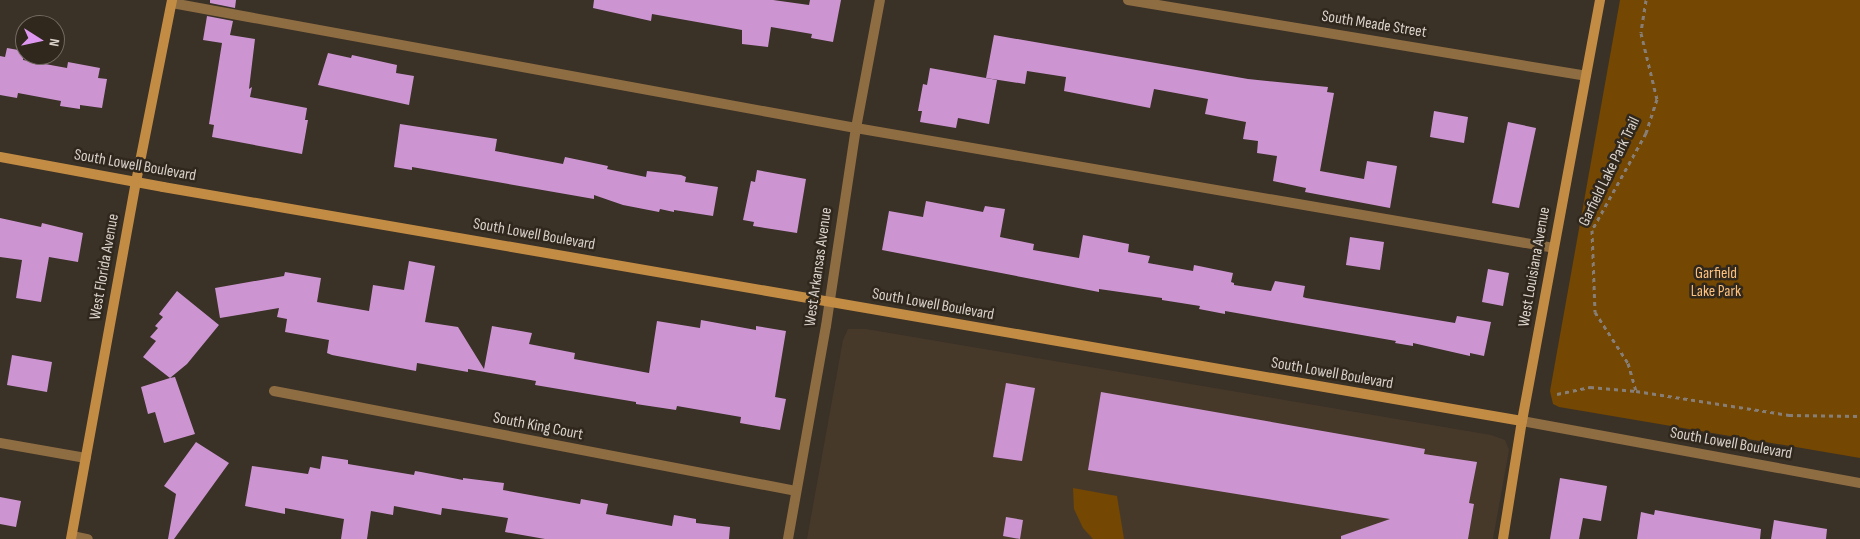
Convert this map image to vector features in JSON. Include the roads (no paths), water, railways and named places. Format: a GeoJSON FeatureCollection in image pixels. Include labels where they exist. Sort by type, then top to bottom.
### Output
{"type":"FeatureCollection","features":[{"type":"Feature","properties":{"kind":"street","name":"West Arkansas Avenue"},"geometry":{"type":"LineString","coordinates":[[788,539],[829,301],[856,128],[880,0]]}},
{"type":"Feature","properties":{"kind":"street","name":"South Meade Street"},"geometry":{"type":"LineString","coordinates":[[1128,0],[1586,76]]}},
{"type":"Feature","properties":{"kind":"street","name":"West Louisiana Avenue"},"geometry":{"type":"LineString","coordinates":[[1502,539],[1600,0]]}},
{"type":"Feature","properties":{"kind":"street"},"geometry":{"type":"LineString","coordinates":[[172,1],[856,128],[1554,248]]}},
{"type":"Feature","properties":{"kind":"street","name":"West Florida Avenue"},"geometry":{"type":"LineString","coordinates":[[72,538],[136,182],[172,1]]}},
{"type":"Feature","properties":{"kind":"street","name":"South Lowell Boulevard"},"geometry":{"type":"LineString","coordinates":[[0,157],[1522,421],[1860,483]]}},
{"type":"Feature","properties":{"kind":"street","name":"South King Court"},"geometry":{"type":"LineString","coordinates":[[274,392],[796,491]]}},
{"type":"Feature","properties":{"kind":"street"},"geometry":{"type":"LineString","coordinates":[[0,443],[86,458]]}},
{"type":"Feature","properties":{"kind":"street"},"geometry":{"type":"LineString","coordinates":[[72,538],[88,539]]}},
{"type":"Feature","properties":{"kind":"park label","name":"Garfield Lake Park"},"geometry":{"type":"Point","coordinates":[1716,283]}}]}
